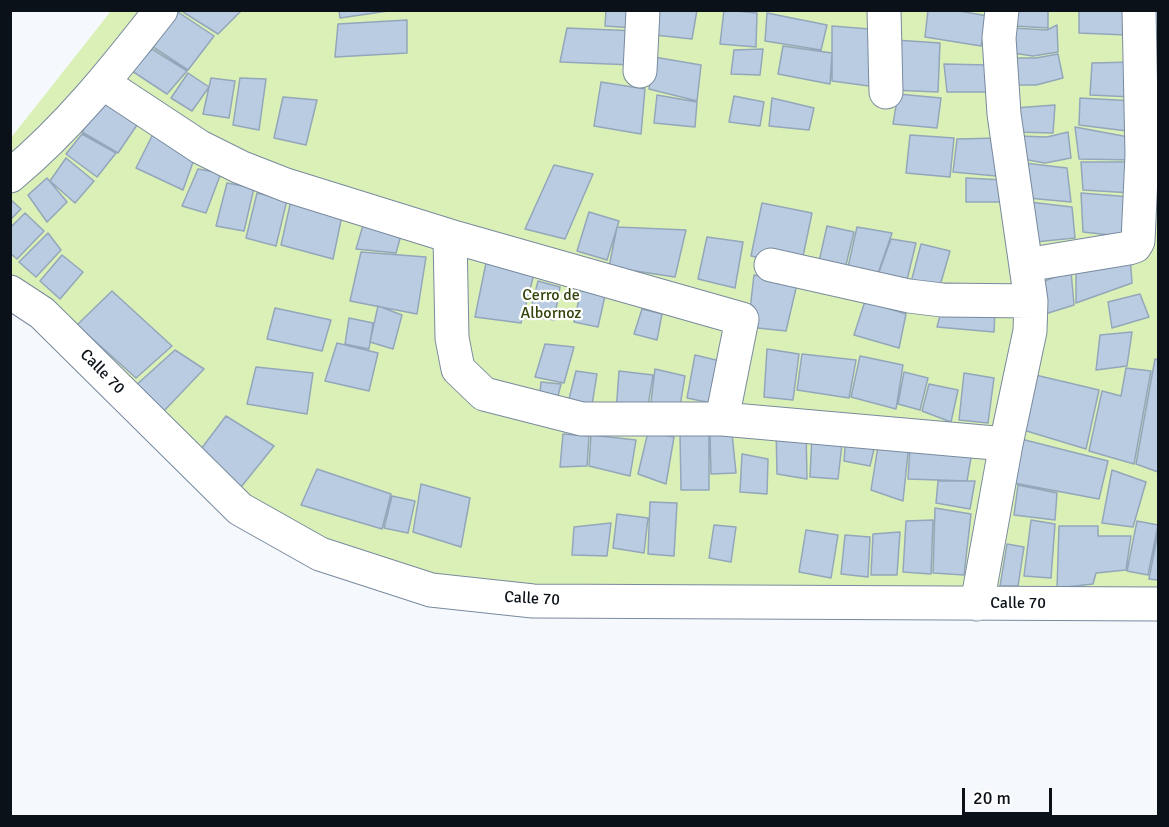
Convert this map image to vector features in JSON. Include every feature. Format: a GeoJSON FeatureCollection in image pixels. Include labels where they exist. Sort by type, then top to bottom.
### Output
{"type":"FeatureCollection","features":[{"type":"Feature","properties":{"kind":"street"},"geometry":{"type":"LineString","coordinates":[[10,176],[42,150],[103,83],[161,10]]}},
{"type":"Feature","properties":{"kind":"street"},"geometry":{"type":"LineString","coordinates":[[640,71],[643,10]]}},
{"type":"Feature","properties":{"kind":"street"},"geometry":{"type":"LineString","coordinates":[[884,10],[886,92]]}},
{"type":"Feature","properties":{"kind":"street"},"geometry":{"type":"LineString","coordinates":[[977,604],[1006,444],[1030,331],[1031,301],[1004,114],[999,38],[1002,10]]}},
{"type":"Feature","properties":{"kind":"street"},"geometry":{"type":"LineString","coordinates":[[1026,265],[1129,248],[1135,246],[1138,241],[1142,155],[1139,10]]}},
{"type":"Feature","properties":{"kind":"street"},"geometry":{"type":"LineString","coordinates":[[103,83],[200,147],[240,167],[286,185],[450,236],[742,319],[722,419]]}},
{"type":"Feature","properties":{"kind":"street"},"geometry":{"type":"LineString","coordinates":[[450,236],[452,338],[458,369],[483,394],[582,419],[722,419],[1006,444]]}},
{"type":"Feature","properties":{"kind":"street"},"geometry":{"type":"LineString","coordinates":[[771,266],[942,300],[1031,301]]}},
{"type":"Feature","properties":{"kind":"street","name":"Calle 70"},"geometry":{"type":"LineString","coordinates":[[10,292],[42,313],[240,509],[320,554],[431,590],[533,601],[1158,604]]}},
{"type":"Feature","properties":{"kind":"green space","name":"Cerro de Albornoz"},"geometry":{"type":"Polygon","coordinates":[[[111,11],[1158,11],[1158,613],[520,599],[322,546],[243,501],[11,283],[10,139],[111,11]]]}},
{"type":"Feature","properties":{"kind":"building"},"geometry":{"type":"Polygon","coordinates":[[[184,10],[242,10],[218,34],[183,12],[184,10]]]}},
{"type":"Feature","properties":{"kind":"building"},"geometry":{"type":"Polygon","coordinates":[[[339,10],[388,10],[388,11],[340,18],[339,10]]]}},
{"type":"Feature","properties":{"kind":"building"},"geometry":{"type":"Polygon","coordinates":[[[606,10],[636,10],[635,28],[605,26],[606,10]]]}},
{"type":"Feature","properties":{"kind":"building"},"geometry":{"type":"Polygon","coordinates":[[[649,10],[697,10],[692,39],[646,34],[649,10]]]}},
{"type":"Feature","properties":{"kind":"building"},"geometry":{"type":"Polygon","coordinates":[[[724,10],[757,13],[756,47],[720,44],[724,10]]]}},
{"type":"Feature","properties":{"kind":"building"},"geometry":{"type":"Polygon","coordinates":[[[928,10],[953,10],[988,16],[981,46],[925,37],[928,10]]]}},
{"type":"Feature","properties":{"kind":"building"},"geometry":{"type":"Polygon","coordinates":[[[1013,10],[1048,10],[1048,28],[1015,26],[1013,10]]]}},
{"type":"Feature","properties":{"kind":"building"},"geometry":{"type":"Polygon","coordinates":[[[1079,10],[1131,10],[1126,35],[1079,33],[1079,10]]]}},
{"type":"Feature","properties":{"kind":"building"},"geometry":{"type":"Polygon","coordinates":[[[1158,11],[1158,48],[1152,49],[1150,12],[1158,11]]]}},
{"type":"Feature","properties":{"kind":"building"},"geometry":{"type":"Polygon","coordinates":[[[178,12],[214,36],[188,70],[153,47],[178,12]]]}},
{"type":"Feature","properties":{"kind":"building"},"geometry":{"type":"Polygon","coordinates":[[[767,13],[827,25],[821,50],[765,41],[767,13]]]}},
{"type":"Feature","properties":{"kind":"building"},"geometry":{"type":"Polygon","coordinates":[[[407,20],[407,53],[335,57],[338,24],[407,20]]]}},
{"type":"Feature","properties":{"kind":"building"},"geometry":{"type":"Polygon","coordinates":[[[1057,25],[1058,52],[1033,56],[1013,53],[1013,28],[1047,30],[1057,25]]]}},
{"type":"Feature","properties":{"kind":"building"},"geometry":{"type":"Polygon","coordinates":[[[832,26],[882,30],[884,88],[832,81],[832,26]]]}},
{"type":"Feature","properties":{"kind":"building"},"geometry":{"type":"Polygon","coordinates":[[[567,28],[636,31],[633,65],[560,62],[567,28]]]}},
{"type":"Feature","properties":{"kind":"building"},"geometry":{"type":"Polygon","coordinates":[[[895,40],[940,43],[938,92],[891,90],[895,40]]]}},
{"type":"Feature","properties":{"kind":"building"},"geometry":{"type":"Polygon","coordinates":[[[783,46],[832,53],[830,84],[778,74],[783,46]]]}},
{"type":"Feature","properties":{"kind":"building"},"geometry":{"type":"Polygon","coordinates":[[[152,49],[187,71],[167,94],[132,71],[152,49]]]}},
{"type":"Feature","properties":{"kind":"building"},"geometry":{"type":"Polygon","coordinates":[[[763,49],[760,75],[731,74],[734,50],[763,49]]]}},
{"type":"Feature","properties":{"kind":"building"},"geometry":{"type":"Polygon","coordinates":[[[1058,54],[1063,78],[1036,85],[1014,85],[1014,58],[1036,58],[1058,54]]]}},
{"type":"Feature","properties":{"kind":"building"},"geometry":{"type":"Polygon","coordinates":[[[654,57],[701,65],[697,101],[649,89],[654,57]]]}},
{"type":"Feature","properties":{"kind":"building"},"geometry":{"type":"Polygon","coordinates":[[[1133,62],[1133,97],[1090,95],[1092,63],[1133,62]]]}},
{"type":"Feature","properties":{"kind":"building"},"geometry":{"type":"Polygon","coordinates":[[[944,64],[987,65],[987,92],[947,92],[944,64]]]}},
{"type":"Feature","properties":{"kind":"building"},"geometry":{"type":"Polygon","coordinates":[[[188,73],[209,87],[192,111],[171,98],[188,73]]]}},
{"type":"Feature","properties":{"kind":"building"},"geometry":{"type":"Polygon","coordinates":[[[211,78],[235,81],[229,118],[203,114],[211,78]]]}},
{"type":"Feature","properties":{"kind":"building"},"geometry":{"type":"Polygon","coordinates":[[[240,78],[266,79],[259,130],[233,125],[240,78]]]}},
{"type":"Feature","properties":{"kind":"building"},"geometry":{"type":"Polygon","coordinates":[[[601,82],[645,89],[641,134],[594,126],[601,82]]]}},
{"type":"Feature","properties":{"kind":"building"},"geometry":{"type":"Polygon","coordinates":[[[898,94],[941,98],[937,128],[893,124],[898,94]]]}},
{"type":"Feature","properties":{"kind":"building"},"geometry":{"type":"Polygon","coordinates":[[[657,95],[697,102],[695,127],[654,123],[657,95]]]}},
{"type":"Feature","properties":{"kind":"building"},"geometry":{"type":"Polygon","coordinates":[[[734,96],[764,102],[760,126],[729,122],[734,96]]]}},
{"type":"Feature","properties":{"kind":"building"},"geometry":{"type":"Polygon","coordinates":[[[283,97],[317,100],[306,145],[274,138],[283,97]]]}},
{"type":"Feature","properties":{"kind":"building"},"geometry":{"type":"Polygon","coordinates":[[[772,98],[814,108],[809,130],[769,126],[772,98]]]}},
{"type":"Feature","properties":{"kind":"building"},"geometry":{"type":"Polygon","coordinates":[[[1080,98],[1134,101],[1135,132],[1079,125],[1080,98]]]}},
{"type":"Feature","properties":{"kind":"building"},"geometry":{"type":"Polygon","coordinates":[[[103,99],[141,119],[118,153],[82,132],[103,99]]]}},
{"type":"Feature","properties":{"kind":"building"},"geometry":{"type":"Polygon","coordinates":[[[1055,105],[1053,133],[1014,132],[1015,108],[1055,105]]]}},
{"type":"Feature","properties":{"kind":"building"},"geometry":{"type":"Polygon","coordinates":[[[1075,127],[1134,138],[1134,160],[1079,159],[1075,127]]]}},
{"type":"Feature","properties":{"kind":"building"},"geometry":{"type":"Polygon","coordinates":[[[1068,132],[1071,158],[1045,163],[1022,159],[1019,136],[1047,137],[1068,132]]]}},
{"type":"Feature","properties":{"kind":"building"},"geometry":{"type":"Polygon","coordinates":[[[82,134],[116,153],[97,177],[66,154],[82,134]]]}},
{"type":"Feature","properties":{"kind":"building"},"geometry":{"type":"Polygon","coordinates":[[[153,134],[197,151],[183,190],[136,168],[153,134]]]}},
{"type":"Feature","properties":{"kind":"building"},"geometry":{"type":"Polygon","coordinates":[[[910,135],[954,138],[950,177],[906,173],[910,135]]]}},
{"type":"Feature","properties":{"kind":"building"},"geometry":{"type":"Polygon","coordinates":[[[998,138],[996,176],[953,172],[957,139],[998,138]]]}},
{"type":"Feature","properties":{"kind":"building"},"geometry":{"type":"Polygon","coordinates":[[[66,158],[94,181],[75,203],[50,181],[66,158]]]}},
{"type":"Feature","properties":{"kind":"building"},"geometry":{"type":"Polygon","coordinates":[[[1081,162],[1134,162],[1132,193],[1083,190],[1081,162]]]}},
{"type":"Feature","properties":{"kind":"building"},"geometry":{"type":"Polygon","coordinates":[[[1024,163],[1067,168],[1071,202],[1028,198],[1024,163]]]}},
{"type":"Feature","properties":{"kind":"building"},"geometry":{"type":"Polygon","coordinates":[[[554,165],[593,174],[565,239],[525,229],[554,165]]]}},
{"type":"Feature","properties":{"kind":"building"},"geometry":{"type":"Polygon","coordinates":[[[198,169],[221,173],[206,213],[182,206],[198,169]]]}},
{"type":"Feature","properties":{"kind":"building"},"geometry":{"type":"Polygon","coordinates":[[[47,178],[67,202],[47,222],[28,195],[47,178]]]}},
{"type":"Feature","properties":{"kind":"building"},"geometry":{"type":"Polygon","coordinates":[[[966,178],[1003,180],[1003,202],[966,202],[966,178]]]}},
{"type":"Feature","properties":{"kind":"building"},"geometry":{"type":"Polygon","coordinates":[[[227,183],[254,188],[244,231],[216,226],[227,183]]]}},
{"type":"Feature","properties":{"kind":"building"},"geometry":{"type":"Polygon","coordinates":[[[257,193],[287,200],[276,246],[246,238],[257,193]]]}},
{"type":"Feature","properties":{"kind":"building"},"geometry":{"type":"Polygon","coordinates":[[[1081,193],[1131,197],[1128,237],[1083,232],[1081,193]]]}},
{"type":"Feature","properties":{"kind":"building"},"geometry":{"type":"Polygon","coordinates":[[[292,196],[344,206],[333,259],[281,245],[292,196]]]}},
{"type":"Feature","properties":{"kind":"building"},"geometry":{"type":"Polygon","coordinates":[[[10,199],[21,209],[10,220],[10,199]]]}},
{"type":"Feature","properties":{"kind":"building"},"geometry":{"type":"Polygon","coordinates":[[[1029,202],[1072,207],[1075,238],[1035,242],[1029,202]]]}},
{"type":"Feature","properties":{"kind":"building"},"geometry":{"type":"Polygon","coordinates":[[[762,203],[812,213],[801,266],[751,256],[762,203]]]}},
{"type":"Feature","properties":{"kind":"building"},"geometry":{"type":"Polygon","coordinates":[[[589,212],[619,221],[607,260],[577,251],[589,212]]]}},
{"type":"Feature","properties":{"kind":"building"},"geometry":{"type":"Polygon","coordinates":[[[25,213],[44,231],[17,259],[10,253],[10,228],[25,213]]]}},
{"type":"Feature","properties":{"kind":"building"},"geometry":{"type":"Polygon","coordinates":[[[364,222],[403,228],[396,253],[356,249],[364,222]]]}},
{"type":"Feature","properties":{"kind":"building"},"geometry":{"type":"Polygon","coordinates":[[[827,226],[854,232],[844,273],[818,266],[827,226]]]}},
{"type":"Feature","properties":{"kind":"building"},"geometry":{"type":"Polygon","coordinates":[[[617,227],[686,230],[675,277],[609,267],[617,227]]]}},
{"type":"Feature","properties":{"kind":"building"},"geometry":{"type":"Polygon","coordinates":[[[857,227],[892,233],[875,282],[846,276],[857,227]]]}},
{"type":"Feature","properties":{"kind":"building"},"geometry":{"type":"Polygon","coordinates":[[[48,233],[61,250],[36,277],[19,262],[48,233]]]}},
{"type":"Feature","properties":{"kind":"building"},"geometry":{"type":"Polygon","coordinates":[[[707,237],[743,242],[735,288],[698,279],[707,237]]]}},
{"type":"Feature","properties":{"kind":"building"},"geometry":{"type":"Polygon","coordinates":[[[891,239],[916,243],[904,292],[875,283],[891,239]]]}},
{"type":"Feature","properties":{"kind":"building"},"geometry":{"type":"Polygon","coordinates":[[[921,244],[950,251],[937,296],[909,290],[921,244]]]}},
{"type":"Feature","properties":{"kind":"building"},"geometry":{"type":"Polygon","coordinates":[[[361,252],[426,257],[417,314],[350,301],[361,252]]]}},
{"type":"Feature","properties":{"kind":"building"},"geometry":{"type":"Polygon","coordinates":[[[62,255],[83,272],[60,299],[40,281],[62,255]]]}},
{"type":"Feature","properties":{"kind":"building"},"geometry":{"type":"Polygon","coordinates":[[[1130,257],[1132,283],[1076,303],[1076,265],[1130,257]]]}},
{"type":"Feature","properties":{"kind":"building"},"geometry":{"type":"Polygon","coordinates":[[[486,263],[534,274],[521,323],[475,317],[486,263]]]}},
{"type":"Feature","properties":{"kind":"building"},"geometry":{"type":"Polygon","coordinates":[[[1071,271],[1074,305],[1045,314],[1042,282],[1071,271]]]}},
{"type":"Feature","properties":{"kind":"building"},"geometry":{"type":"Polygon","coordinates":[[[754,275],[797,284],[786,331],[748,327],[754,275]]]}},
{"type":"Feature","properties":{"kind":"building"},"geometry":{"type":"Polygon","coordinates":[[[538,281],[560,287],[554,320],[529,316],[538,281]]]}},
{"type":"Feature","properties":{"kind":"building"},"geometry":{"type":"Polygon","coordinates":[[[582,285],[606,291],[598,327],[574,322],[582,285]]]}},
{"type":"Feature","properties":{"kind":"building"},"geometry":{"type":"Polygon","coordinates":[[[112,291],[172,346],[136,378],[77,325],[112,291]]]}},
{"type":"Feature","properties":{"kind":"building"},"geometry":{"type":"Polygon","coordinates":[[[1140,294],[1149,317],[1112,328],[1108,302],[1140,294]]]}},
{"type":"Feature","properties":{"kind":"building"},"geometry":{"type":"Polygon","coordinates":[[[865,301],[906,314],[899,348],[854,335],[865,301]]]}},
{"type":"Feature","properties":{"kind":"building"},"geometry":{"type":"Polygon","coordinates":[[[943,304],[995,310],[994,332],[937,327],[943,304]]]}},
{"type":"Feature","properties":{"kind":"building"},"geometry":{"type":"Polygon","coordinates":[[[378,306],[402,315],[393,349],[370,342],[378,306]]]}},
{"type":"Feature","properties":{"kind":"building"},"geometry":{"type":"Polygon","coordinates":[[[275,308],[331,320],[322,351],[267,339],[275,308]]]}},
{"type":"Feature","properties":{"kind":"building"},"geometry":{"type":"Polygon","coordinates":[[[642,309],[662,314],[657,340],[634,334],[642,309]]]}},
{"type":"Feature","properties":{"kind":"building"},"geometry":{"type":"Polygon","coordinates":[[[349,318],[373,323],[369,349],[345,344],[349,318]]]}},
{"type":"Feature","properties":{"kind":"building"},"geometry":{"type":"Polygon","coordinates":[[[1132,332],[1127,366],[1096,370],[1100,335],[1132,332]]]}},
{"type":"Feature","properties":{"kind":"building"},"geometry":{"type":"Polygon","coordinates":[[[337,343],[378,353],[369,391],[325,381],[337,343]]]}},
{"type":"Feature","properties":{"kind":"building"},"geometry":{"type":"Polygon","coordinates":[[[545,344],[574,347],[564,383],[535,377],[545,344]]]}},
{"type":"Feature","properties":{"kind":"building"},"geometry":{"type":"Polygon","coordinates":[[[767,349],[799,354],[793,400],[764,397],[767,349]]]}},
{"type":"Feature","properties":{"kind":"building"},"geometry":{"type":"Polygon","coordinates":[[[175,350],[204,369],[161,414],[134,387],[175,350]]]}},
{"type":"Feature","properties":{"kind":"building"},"geometry":{"type":"Polygon","coordinates":[[[802,354],[856,360],[849,398],[797,390],[802,354]]]}},
{"type":"Feature","properties":{"kind":"building"},"geometry":{"type":"Polygon","coordinates":[[[695,355],[724,362],[716,404],[687,398],[695,355]]]}},
{"type":"Feature","properties":{"kind":"building"},"geometry":{"type":"Polygon","coordinates":[[[860,356],[903,365],[896,409],[851,397],[860,356]]]}},
{"type":"Feature","properties":{"kind":"building"},"geometry":{"type":"Polygon","coordinates":[[[1155,359],[1158,360],[1158,472],[1136,464],[1155,359]]]}},
{"type":"Feature","properties":{"kind":"building"},"geometry":{"type":"Polygon","coordinates":[[[256,367],[313,373],[307,414],[247,404],[256,367]]]}},
{"type":"Feature","properties":{"kind":"building"},"geometry":{"type":"Polygon","coordinates":[[[1126,368],[1151,371],[1134,464],[1089,451],[1102,391],[1121,396],[1126,368]]]}},
{"type":"Feature","properties":{"kind":"building"},"geometry":{"type":"Polygon","coordinates":[[[655,369],[685,376],[679,412],[650,410],[655,369]]]}},
{"type":"Feature","properties":{"kind":"building"},"geometry":{"type":"Polygon","coordinates":[[[576,371],[597,374],[591,411],[566,411],[576,371]]]}},
{"type":"Feature","properties":{"kind":"building"},"geometry":{"type":"Polygon","coordinates":[[[619,371],[653,375],[647,412],[616,412],[619,371]]]}},
{"type":"Feature","properties":{"kind":"building"},"geometry":{"type":"Polygon","coordinates":[[[904,372],[928,378],[920,410],[898,404],[904,372]]]}},
{"type":"Feature","properties":{"kind":"building"},"geometry":{"type":"Polygon","coordinates":[[[964,373],[994,378],[988,423],[959,420],[964,373]]]}},
{"type":"Feature","properties":{"kind":"building"},"geometry":{"type":"Polygon","coordinates":[[[1027,373],[1099,390],[1086,449],[1020,429],[1027,373]]]}},
{"type":"Feature","properties":{"kind":"building"},"geometry":{"type":"Polygon","coordinates":[[[541,382],[561,384],[556,404],[539,402],[541,382]]]}},
{"type":"Feature","properties":{"kind":"building"},"geometry":{"type":"Polygon","coordinates":[[[929,384],[958,390],[951,422],[922,411],[929,384]]]}},
{"type":"Feature","properties":{"kind":"building"},"geometry":{"type":"Polygon","coordinates":[[[226,416],[274,446],[241,487],[195,457],[226,416]]]}},
{"type":"Feature","properties":{"kind":"building"},"geometry":{"type":"Polygon","coordinates":[[[776,426],[806,429],[807,479],[777,474],[776,426]]]}},
{"type":"Feature","properties":{"kind":"building"},"geometry":{"type":"Polygon","coordinates":[[[648,432],[674,437],[666,484],[638,474],[648,432]]]}},
{"type":"Feature","properties":{"kind":"building"},"geometry":{"type":"Polygon","coordinates":[[[680,433],[709,433],[709,490],[681,490],[680,433]]]}},
{"type":"Feature","properties":{"kind":"building"},"geometry":{"type":"Polygon","coordinates":[[[732,433],[736,473],[711,474],[710,434],[732,433]]]}},
{"type":"Feature","properties":{"kind":"building"},"geometry":{"type":"Polygon","coordinates":[[[846,433],[877,436],[870,466],[844,461],[846,433]]]}},
{"type":"Feature","properties":{"kind":"building"},"geometry":{"type":"Polygon","coordinates":[[[563,434],[589,436],[587,466],[560,467],[563,434]]]}},
{"type":"Feature","properties":{"kind":"building"},"geometry":{"type":"Polygon","coordinates":[[[591,435],[636,440],[630,476],[589,466],[591,435]]]}},
{"type":"Feature","properties":{"kind":"building"},"geometry":{"type":"Polygon","coordinates":[[[812,435],[843,435],[838,479],[810,477],[812,435]]]}},
{"type":"Feature","properties":{"kind":"building"},"geometry":{"type":"Polygon","coordinates":[[[1017,438],[1108,461],[1099,499],[1003,481],[1017,438]]]}},
{"type":"Feature","properties":{"kind":"building"},"geometry":{"type":"Polygon","coordinates":[[[879,440],[909,444],[903,501],[871,490],[879,440]]]}},
{"type":"Feature","properties":{"kind":"building"},"geometry":{"type":"Polygon","coordinates":[[[910,448],[972,452],[967,481],[908,479],[910,448]]]}},
{"type":"Feature","properties":{"kind":"building"},"geometry":{"type":"Polygon","coordinates":[[[742,454],[768,459],[767,494],[740,492],[742,454]]]}},
{"type":"Feature","properties":{"kind":"building"},"geometry":{"type":"Polygon","coordinates":[[[317,469],[391,494],[382,529],[301,505],[317,469]]]}},
{"type":"Feature","properties":{"kind":"building"},"geometry":{"type":"Polygon","coordinates":[[[1112,470],[1146,482],[1133,527],[1102,523],[1112,470]]]}},
{"type":"Feature","properties":{"kind":"building"},"geometry":{"type":"Polygon","coordinates":[[[938,481],[975,481],[970,509],[936,503],[938,481]]]}},
{"type":"Feature","properties":{"kind":"building"},"geometry":{"type":"Polygon","coordinates":[[[421,484],[470,498],[461,547],[413,532],[421,484]]]}},
{"type":"Feature","properties":{"kind":"building"},"geometry":{"type":"Polygon","coordinates":[[[1018,485],[1057,493],[1055,520],[1014,515],[1018,485]]]}},
{"type":"Feature","properties":{"kind":"building"},"geometry":{"type":"Polygon","coordinates":[[[392,496],[415,501],[408,533],[384,528],[392,496]]]}},
{"type":"Feature","properties":{"kind":"building"},"geometry":{"type":"Polygon","coordinates":[[[650,502],[677,503],[674,556],[648,554],[650,502]]]}},
{"type":"Feature","properties":{"kind":"building"},"geometry":{"type":"Polygon","coordinates":[[[935,508],[971,514],[964,575],[933,573],[935,508]]]}},
{"type":"Feature","properties":{"kind":"building"},"geometry":{"type":"Polygon","coordinates":[[[617,514],[648,518],[644,553],[613,548],[617,514]]]}},
{"type":"Feature","properties":{"kind":"building"},"geometry":{"type":"Polygon","coordinates":[[[933,520],[931,574],[903,572],[906,521],[933,520]]]}},
{"type":"Feature","properties":{"kind":"building"},"geometry":{"type":"Polygon","coordinates":[[[1031,520],[1055,524],[1051,578],[1024,576],[1031,520]]]}},
{"type":"Feature","properties":{"kind":"building"},"geometry":{"type":"Polygon","coordinates":[[[1137,521],[1158,525],[1148,575],[1127,571],[1137,521]]]}},
{"type":"Feature","properties":{"kind":"building"},"geometry":{"type":"Polygon","coordinates":[[[611,523],[607,556],[572,555],[574,527],[611,523]]]}},
{"type":"Feature","properties":{"kind":"building"},"geometry":{"type":"Polygon","coordinates":[[[714,525],[736,527],[731,562],[709,558],[714,525]]]}},
{"type":"Feature","properties":{"kind":"building"},"geometry":{"type":"Polygon","coordinates":[[[1059,526],[1098,526],[1098,536],[1131,536],[1126,570],[1096,573],[1093,584],[1057,588],[1059,526]]]}},
{"type":"Feature","properties":{"kind":"building"},"geometry":{"type":"Polygon","coordinates":[[[806,530],[838,535],[831,578],[799,572],[806,530]]]}},
{"type":"Feature","properties":{"kind":"building"},"geometry":{"type":"Polygon","coordinates":[[[900,532],[897,575],[871,575],[873,534],[900,532]]]}},
{"type":"Feature","properties":{"kind":"building"},"geometry":{"type":"Polygon","coordinates":[[[1158,532],[1158,580],[1149,579],[1158,532]]]}},
{"type":"Feature","properties":{"kind":"building"},"geometry":{"type":"Polygon","coordinates":[[[845,535],[870,537],[868,577],[841,574],[845,535]]]}},
{"type":"Feature","properties":{"kind":"building"},"geometry":{"type":"Polygon","coordinates":[[[1007,544],[1024,547],[1018,586],[1000,586],[1007,544]]]}}]}
